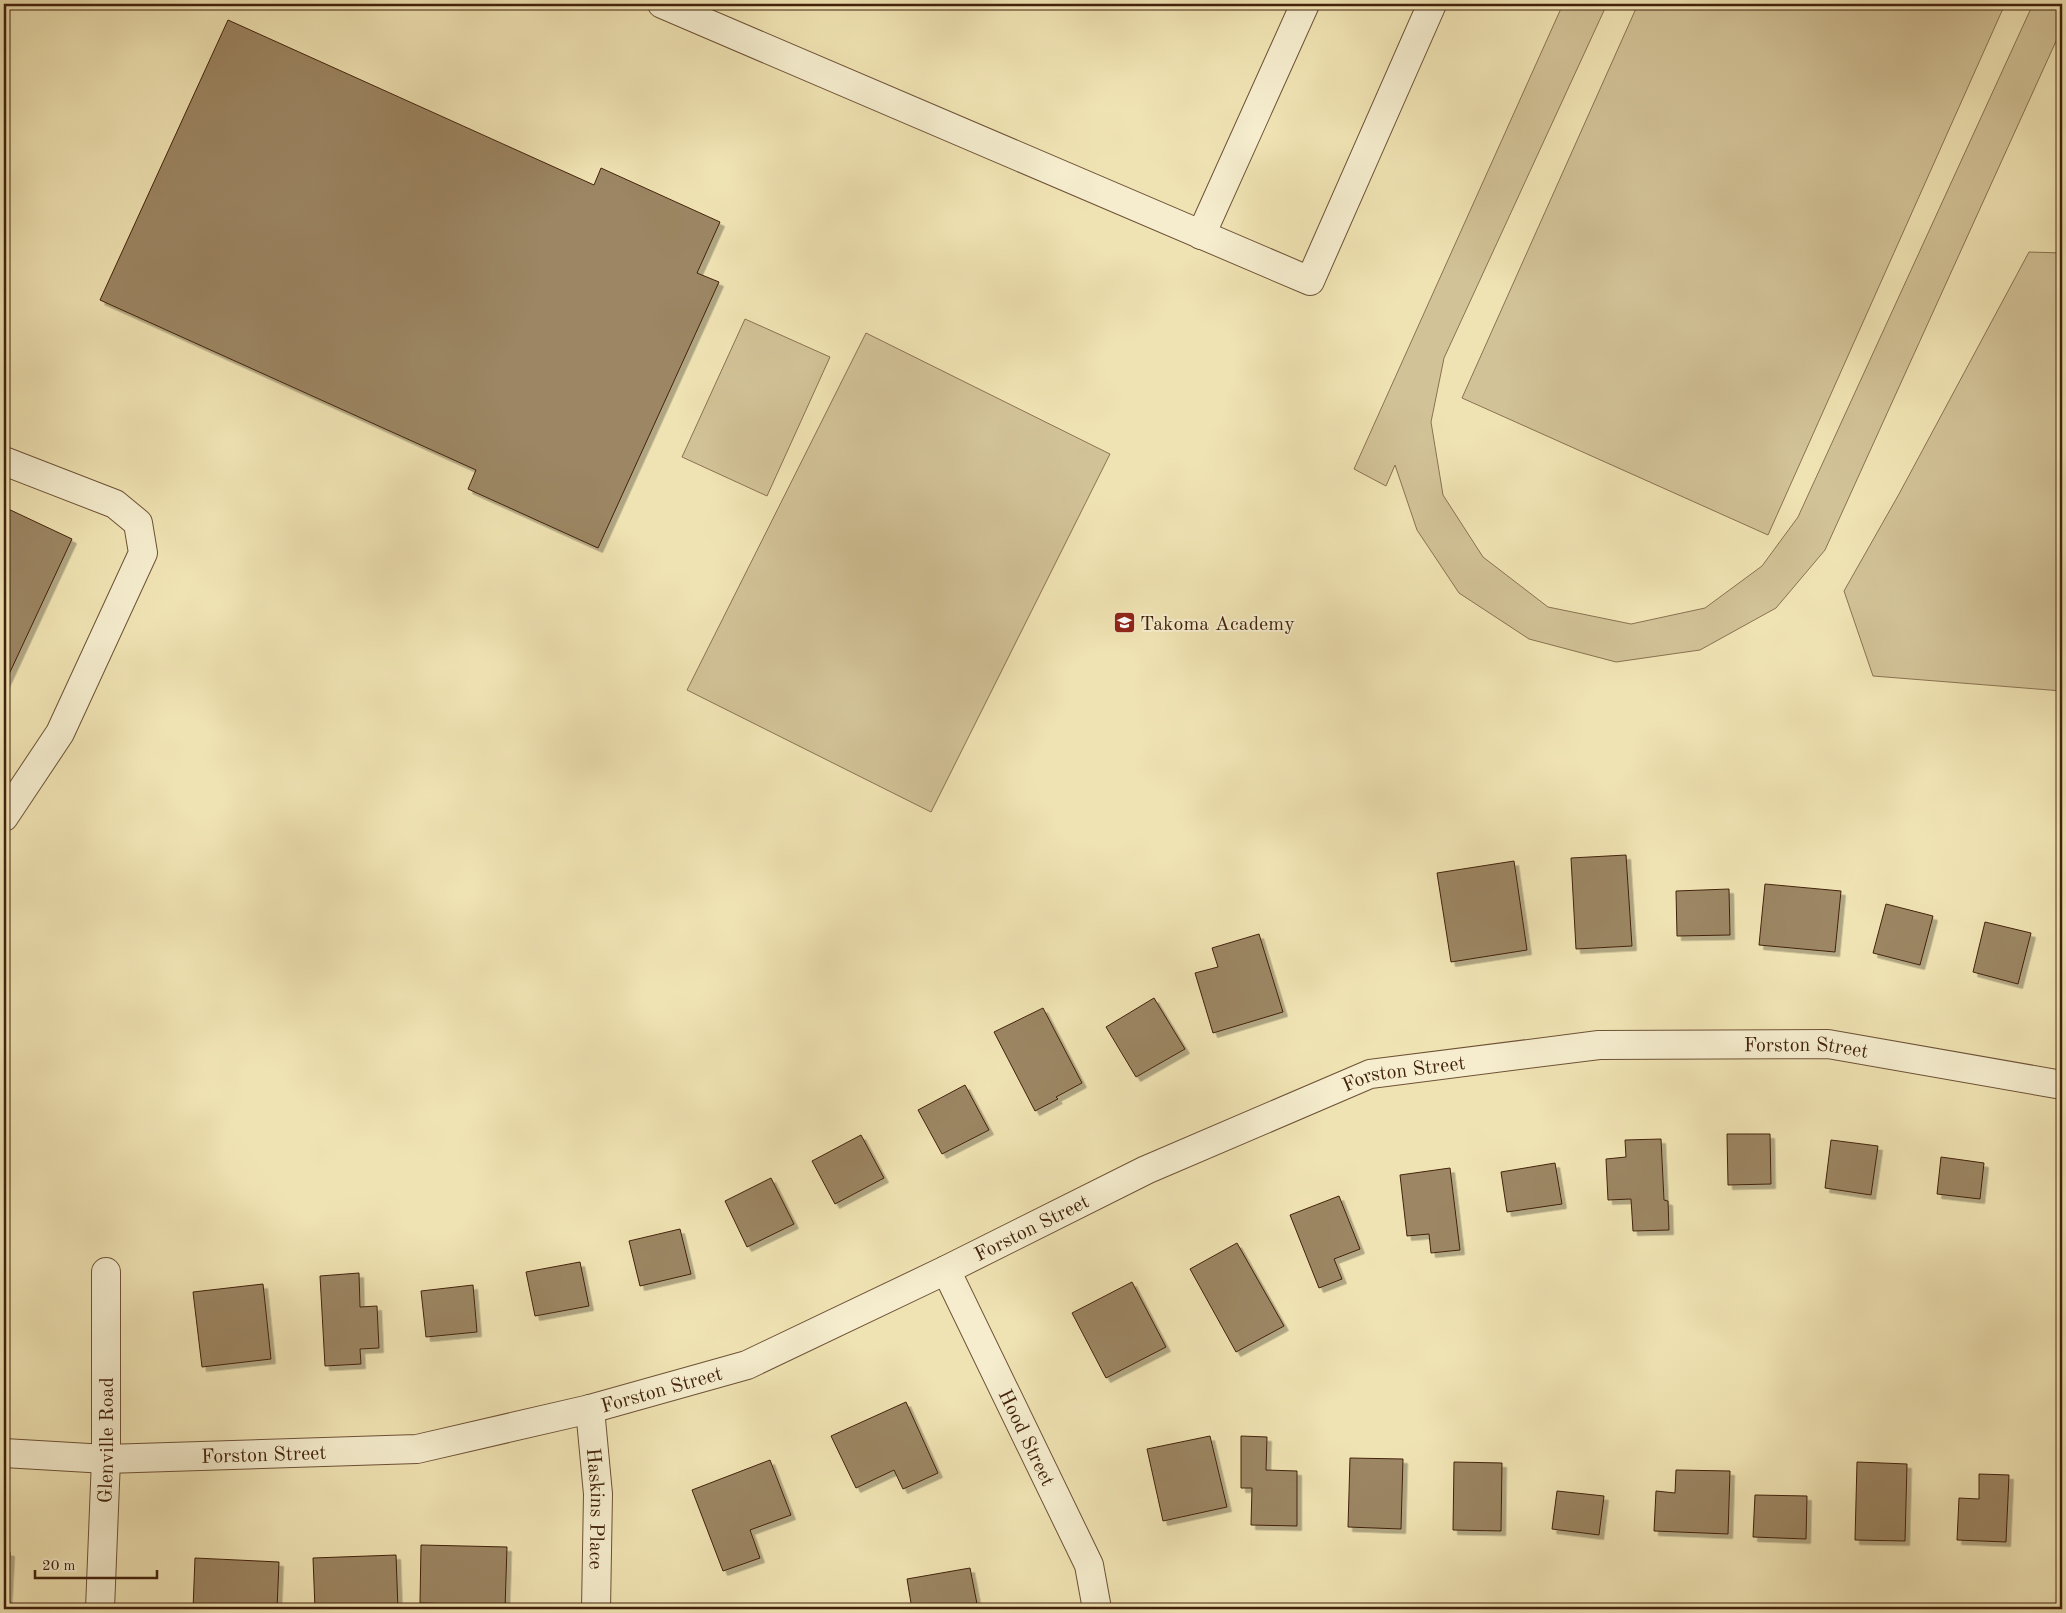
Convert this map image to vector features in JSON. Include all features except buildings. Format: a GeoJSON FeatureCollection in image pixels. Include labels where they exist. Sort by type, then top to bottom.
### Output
{"type":"FeatureCollection","features":[{"type":"Feature","properties":{"kind":"street"},"geometry":{"type":"LineString","coordinates":[[662,4],[1310,281],[1432,4]]}},
{"type":"Feature","properties":{"kind":"street"},"geometry":{"type":"LineString","coordinates":[[1201,235],[1305,4]]}},
{"type":"Feature","properties":{"kind":"street"},"geometry":{"type":"LineString","coordinates":[[4,461],[115,504],[138,523],[144,553],[60,733],[4,818]]}},
{"type":"Feature","properties":{"kind":"street","name":"Forston Street"},"geometry":{"type":"LineString","coordinates":[[4,1453],[106,1459],[417,1449],[590,1409],[747,1365],[946,1270],[1146,1170],[1370,1074],[1599,1045],[1828,1044],[2062,1085]]}},
{"type":"Feature","properties":{"kind":"street","name":"Hood Street"},"geometry":{"type":"LineString","coordinates":[[946,1270],[1089,1565],[1097,1609]]}},
{"type":"Feature","properties":{"kind":"street","name":"Glenville Road"},"geometry":{"type":"LineString","coordinates":[[100,1609],[106,1459],[106,1272]]}},
{"type":"Feature","properties":{"kind":"street","name":"Haskins Place"},"geometry":{"type":"LineString","coordinates":[[590,1409],[598,1494],[596,1609]]}},
{"type":"Feature","properties":{"kind":"shaded area"},"geometry":{"type":"Polygon","coordinates":[[[1563,4],[1607,4],[1444,358],[1431,422],[1443,495],[1483,557],[1548,607],[1631,624],[1705,608],[1762,566],[1798,517],[2033,4],[2062,4],[2062,28],[1825,550],[1776,608],[1700,650],[1616,662],[1529,639],[1459,593],[1417,530],[1395,465],[1386,486],[1354,469],[1563,4]]]}},
{"type":"Feature","properties":{"kind":"shaded area"},"geometry":{"type":"Polygon","coordinates":[[[1638,4],[2005,4],[1768,535],[1462,398],[1638,4]]]}},
{"type":"Feature","properties":{"kind":"shaded area"},"geometry":{"type":"Polygon","coordinates":[[[2029,252],[2062,253],[2062,691],[1873,676],[1844,591],[1899,494],[2029,252]]]}},
{"type":"Feature","properties":{"kind":"shaded area"},"geometry":{"type":"Polygon","coordinates":[[[745,319],[830,357],[767,496],[682,457],[745,319]]]}},
{"type":"Feature","properties":{"kind":"shaded area"},"geometry":{"type":"Polygon","coordinates":[[[866,333],[1110,454],[931,812],[687,690],[866,333]]]}},
{"type":"Feature","properties":{"kind":"place","name":"Takoma Academy"},"geometry":{"type":"Point","coordinates":[1124,623]}}]}
